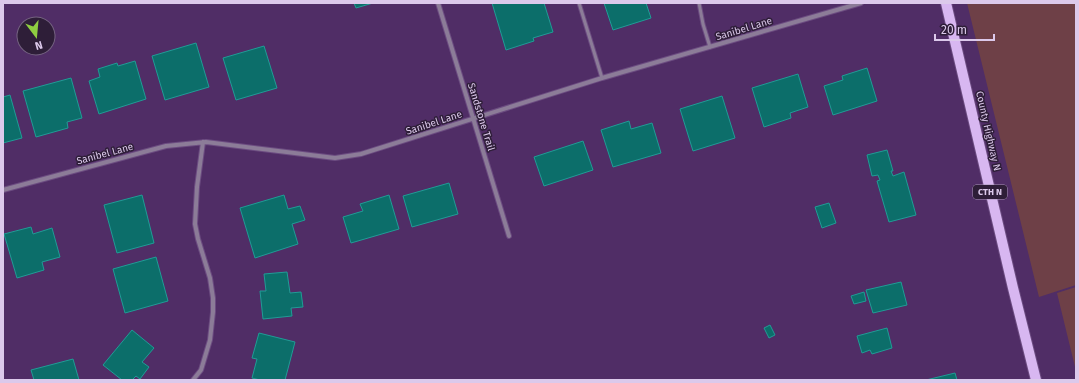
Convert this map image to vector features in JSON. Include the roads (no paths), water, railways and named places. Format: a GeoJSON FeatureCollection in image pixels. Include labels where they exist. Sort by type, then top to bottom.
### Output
{"type":"FeatureCollection","features":[{"type":"Feature","properties":{"kind":"main road","name":"County Highway N"},"geometry":{"type":"LineString","coordinates":[[946,3],[1009,273],[1036,380]]}},
{"type":"Feature","properties":{"kind":"street","name":"Sandstone Trail"},"geometry":{"type":"LineString","coordinates":[[438,3],[509,236]]}},
{"type":"Feature","properties":{"kind":"street","name":"Sanibel Lane"},"geometry":{"type":"LineString","coordinates":[[3,190],[166,146],[204,142],[335,158],[361,154],[602,78],[861,3]]}},
{"type":"Feature","properties":{"kind":"street"},"geometry":{"type":"LineString","coordinates":[[193,380],[201,370],[210,340],[213,312],[213,298],[210,278],[195,224],[197,187],[204,142]]}},
{"type":"Feature","properties":{"kind":"lane"},"geometry":{"type":"LineString","coordinates":[[579,3],[602,78]]}},
{"type":"Feature","properties":{"kind":"lane"},"geometry":{"type":"LineString","coordinates":[[699,3],[703,24],[710,47]]}}]}
